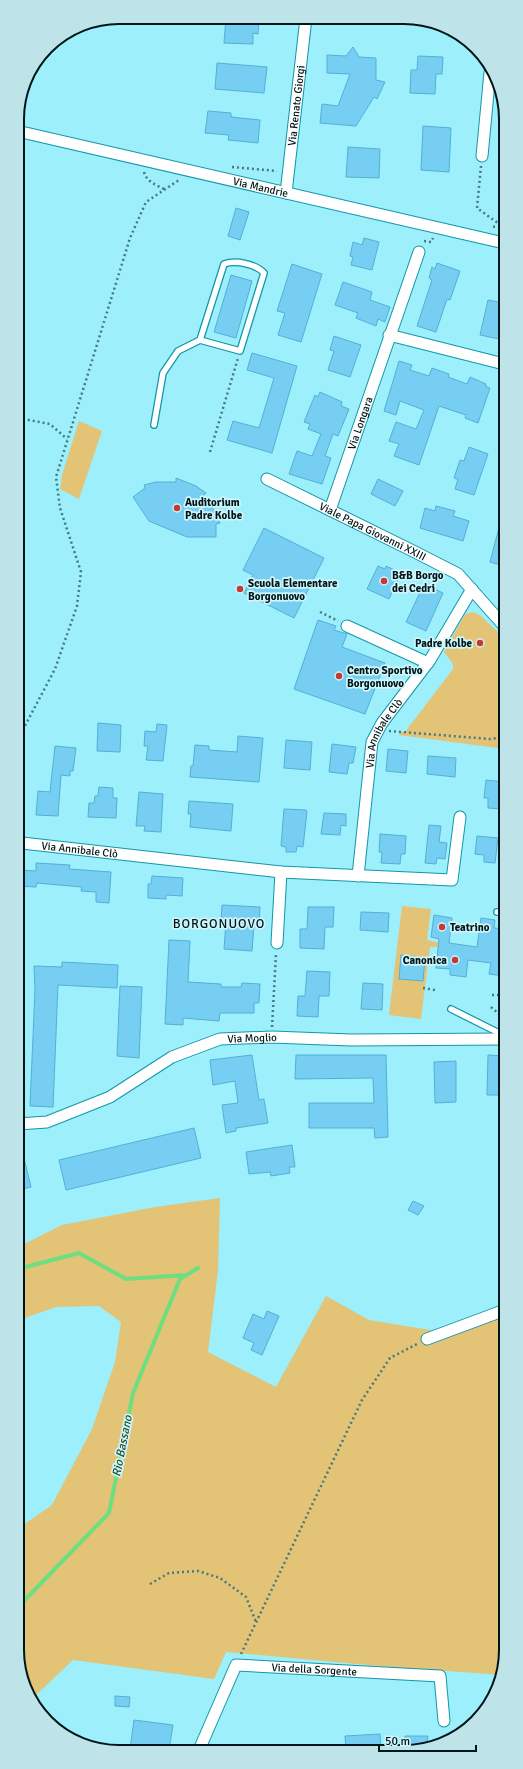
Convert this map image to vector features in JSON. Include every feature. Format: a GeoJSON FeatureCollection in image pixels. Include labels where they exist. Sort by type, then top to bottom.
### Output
{"type":"FeatureCollection","features":[{"type":"Feature","properties":{"kind":"street","name":"Via Renato Giorgi"},"geometry":{"type":"LineString","coordinates":[[286,193],[305,24]]}},
{"type":"Feature","properties":{"kind":"street"},"geometry":{"type":"LineString","coordinates":[[482,156],[489,78]]}},
{"type":"Feature","properties":{"kind":"street","name":"Via Mandrie"},"geometry":{"type":"LineString","coordinates":[[24,133],[499,242]]}},
{"type":"Feature","properties":{"kind":"street","name":"Via Longara"},"geometry":{"type":"LineString","coordinates":[[330,510],[419,252]]}},
{"type":"Feature","properties":{"kind":"street"},"geometry":{"type":"LineString","coordinates":[[390,336],[499,363]]}},
{"type":"Feature","properties":{"kind":"street","name":"Viale Papa Giovanni XXIII"},"geometry":{"type":"LineString","coordinates":[[267,480],[458,574],[499,620]]}},
{"type":"Feature","properties":{"kind":"street","name":"Via Annibale Clò"},"geometry":{"type":"LineString","coordinates":[[358,876],[372,742],[379,730],[428,664],[472,589]]}},
{"type":"Feature","properties":{"kind":"street"},"geometry":{"type":"LineString","coordinates":[[347,626],[428,664]]}},
{"type":"Feature","properties":{"kind":"street","name":"Via Annibale Clò"},"geometry":{"type":"LineString","coordinates":[[24,843],[281,872],[452,880],[460,817]]}},
{"type":"Feature","properties":{"kind":"street"},"geometry":{"type":"LineString","coordinates":[[277,943],[281,872]]}},
{"type":"Feature","properties":{"kind":"street","name":"Via Moglio"},"geometry":{"type":"LineString","coordinates":[[24,1124],[47,1122],[110,1097],[172,1057],[220,1038],[272,1037],[351,1040],[499,1039]]}},
{"type":"Feature","properties":{"kind":"street"},"geometry":{"type":"LineString","coordinates":[[427,1339],[499,1312]]}},
{"type":"Feature","properties":{"kind":"street"},"geometry":{"type":"LineString","coordinates":[[201,1745],[236,1665]]}},
{"type":"Feature","properties":{"kind":"street","name":"Via della Sorgente"},"geometry":{"type":"LineString","coordinates":[[236,1665],[440,1676],[444,1721]]}},
{"type":"Feature","properties":{"kind":"lane"},"geometry":{"type":"LineString","coordinates":[[154,425],[163,373],[178,351],[200,340],[240,351],[264,274],[259,268],[232,262],[224,264],[200,340]]}},
{"type":"Feature","properties":{"kind":"lane"},"geometry":{"type":"LineString","coordinates":[[451,1009],[499,1033]]}},
{"type":"Feature","properties":{"kind":"path"},"geometry":{"type":"LineString","coordinates":[[482,156],[477,208],[499,224]]}},
{"type":"Feature","properties":{"kind":"path"},"geometry":{"type":"LineString","coordinates":[[136,158],[143,167],[145,177],[164,189]]}},
{"type":"Feature","properties":{"kind":"path"},"geometry":{"type":"LineString","coordinates":[[226,166],[289,172]]}},
{"type":"Feature","properties":{"kind":"path"},"geometry":{"type":"LineString","coordinates":[[24,727],[55,669],[77,606],[81,572],[60,508],[56,477],[67,439],[109,310],[130,238],[146,202],[164,189],[195,171]]}},
{"type":"Feature","properties":{"kind":"path"},"geometry":{"type":"LineString","coordinates":[[487,228],[499,226]]}},
{"type":"Feature","properties":{"kind":"path"},"geometry":{"type":"LineString","coordinates":[[210,452],[240,351]]}},
{"type":"Feature","properties":{"kind":"path"},"geometry":{"type":"LineString","coordinates":[[24,419],[50,424],[67,439]]}},
{"type":"Feature","properties":{"kind":"path"},"geometry":{"type":"LineString","coordinates":[[320,612],[347,626]]}},
{"type":"Feature","properties":{"kind":"path"},"geometry":{"type":"LineString","coordinates":[[379,730],[490,740],[499,738]]}},
{"type":"Feature","properties":{"kind":"path"},"geometry":{"type":"LineString","coordinates":[[272,1037],[277,943]]}},
{"type":"Feature","properties":{"kind":"path"},"geometry":{"type":"LineString","coordinates":[[423,988],[435,990]]}},
{"type":"Feature","properties":{"kind":"path"},"geometry":{"type":"LineString","coordinates":[[492,995],[499,995]]}},
{"type":"Feature","properties":{"kind":"path"},"geometry":{"type":"LineString","coordinates":[[491,1007],[499,1014]]}},
{"type":"Feature","properties":{"kind":"path"},"geometry":{"type":"LineString","coordinates":[[236,1665],[362,1400],[390,1358],[427,1339]]}},
{"type":"Feature","properties":{"kind":"path"},"geometry":{"type":"LineString","coordinates":[[150,1584],[169,1572],[198,1572],[220,1578],[246,1596],[256,1622]]}},
{"type":"Feature","properties":{"kind":"shaded area"},"geometry":{"type":"Polygon","coordinates":[[[79,421],[102,431],[79,499],[60,489],[62,475],[79,421]]]}},
{"type":"Feature","properties":{"kind":"shaded area"},"geometry":{"type":"Polygon","coordinates":[[[474,612],[481,616],[499,633],[499,748],[399,735],[400,732],[405,732],[453,669],[453,664],[444,652],[465,614],[474,612]]]}},
{"type":"Feature","properties":{"kind":"shaded area"},"geometry":{"type":"Polygon","coordinates":[[[402,906],[431,909],[427,940],[440,943],[438,947],[430,947],[421,1019],[389,1015],[402,906]]]}},
{"type":"Feature","properties":{"kind":"shaded area"},"geometry":{"type":"Polygon","coordinates":[[[220,1198],[218,1270],[208,1352],[276,1387],[326,1296],[369,1320],[436,1331],[499,1307],[499,1656],[496,1675],[379,1666],[226,1652],[214,1679],[73,1660],[36,1695],[27,1675],[24,1656],[24,1525],[52,1505],[92,1429],[115,1362],[121,1322],[99,1306],[56,1307],[24,1318],[24,1244],[62,1225],[155,1207],[220,1198]]]}},
{"type":"Feature","properties":{"kind":"building"},"geometry":{"type":"Polygon","coordinates":[[[226,24],[259,24],[258,34],[253,33],[253,44],[224,43],[226,24]]]}},
{"type":"Feature","properties":{"kind":"building"},"geometry":{"type":"Polygon","coordinates":[[[353,47],[359,57],[376,58],[376,80],[385,82],[377,99],[374,97],[356,126],[320,123],[322,104],[338,106],[350,74],[327,73],[327,55],[346,56],[353,47]]]}},
{"type":"Feature","properties":{"kind":"building"},"geometry":{"type":"Polygon","coordinates":[[[418,56],[443,57],[442,74],[436,74],[435,94],[410,93],[411,70],[417,70],[418,56]]]}},
{"type":"Feature","properties":{"kind":"building"},"geometry":{"type":"Polygon","coordinates":[[[217,63],[267,67],[264,93],[215,89],[217,63]]]}},
{"type":"Feature","properties":{"kind":"building"},"geometry":{"type":"Polygon","coordinates":[[[208,111],[231,113],[231,117],[260,120],[258,143],[228,140],[229,135],[205,133],[208,111]]]}},
{"type":"Feature","properties":{"kind":"building"},"geometry":{"type":"Polygon","coordinates":[[[423,126],[451,128],[449,172],[421,170],[423,126]]]}},
{"type":"Feature","properties":{"kind":"building"},"geometry":{"type":"Polygon","coordinates":[[[348,147],[380,149],[379,178],[346,177],[348,147]]]}},
{"type":"Feature","properties":{"kind":"building"},"geometry":{"type":"Polygon","coordinates":[[[236,208],[249,212],[240,240],[228,236],[236,208]]]}},
{"type":"Feature","properties":{"kind":"building"},"geometry":{"type":"Polygon","coordinates":[[[364,238],[379,242],[372,270],[351,265],[353,257],[350,256],[353,242],[362,245],[364,238]]]}},
{"type":"Feature","properties":{"kind":"building"},"geometry":{"type":"Polygon","coordinates":[[[437,263],[460,271],[450,300],[447,299],[436,332],[417,326],[432,280],[429,278],[432,267],[435,269],[437,263]]]}},
{"type":"Feature","properties":{"kind":"building"},"geometry":{"type":"Polygon","coordinates":[[[292,264],[322,274],[301,342],[278,335],[285,313],[277,311],[292,264]]]}},
{"type":"Feature","properties":{"kind":"building"},"geometry":{"type":"Polygon","coordinates":[[[231,275],[252,281],[236,338],[214,332],[231,275]]]}},
{"type":"Feature","properties":{"kind":"building"},"geometry":{"type":"Polygon","coordinates":[[[343,282],[372,292],[370,300],[390,307],[385,322],[378,319],[376,326],[356,318],[358,313],[335,305],[343,282]]]}},
{"type":"Feature","properties":{"kind":"building"},"geometry":{"type":"Polygon","coordinates":[[[488,300],[499,302],[499,339],[480,335],[488,300]]]}},
{"type":"Feature","properties":{"kind":"building"},"geometry":{"type":"Polygon","coordinates":[[[334,336],[361,345],[350,377],[328,370],[334,351],[330,350],[334,336]]]}},
{"type":"Feature","properties":{"kind":"building"},"geometry":{"type":"Polygon","coordinates":[[[252,353],[297,366],[272,453],[227,440],[233,421],[259,428],[274,378],[247,370],[252,353]]]}},
{"type":"Feature","properties":{"kind":"building"},"geometry":{"type":"Polygon","coordinates":[[[399,361],[412,365],[410,370],[429,376],[432,368],[449,374],[448,377],[467,384],[470,377],[486,384],[485,386],[490,388],[478,423],[465,418],[466,415],[439,406],[419,465],[394,456],[399,444],[389,441],[396,422],[416,429],[424,410],[400,401],[396,415],[384,411],[399,361]]]}},
{"type":"Feature","properties":{"kind":"building"},"geometry":{"type":"Polygon","coordinates":[[[320,392],[342,402],[341,406],[349,409],[338,436],[333,434],[325,456],[331,458],[322,484],[289,474],[297,451],[312,456],[321,434],[308,429],[310,424],[304,422],[315,395],[318,397],[320,392]]]}},
{"type":"Feature","properties":{"kind":"building"},"geometry":{"type":"Polygon","coordinates":[[[469,447],[488,454],[474,495],[455,489],[458,479],[454,478],[460,460],[464,461],[469,447]]]}},
{"type":"Feature","properties":{"kind":"building","name":"Auditorium Padre Kolbe"},"geometry":{"type":"Polygon","coordinates":[[[176,478],[196,486],[206,493],[203,496],[215,511],[220,523],[216,524],[216,537],[187,537],[149,521],[133,497],[145,488],[144,485],[156,482],[176,482],[176,478]]]}},
{"type":"Feature","properties":{"kind":"building"},"geometry":{"type":"Polygon","coordinates":[[[378,479],[403,491],[395,506],[371,494],[378,479]]]}},
{"type":"Feature","properties":{"kind":"building"},"geometry":{"type":"Polygon","coordinates":[[[436,506],[455,511],[453,516],[469,521],[463,541],[420,528],[425,508],[435,511],[436,506]]]}},
{"type":"Feature","properties":{"kind":"building"},"geometry":{"type":"Polygon","coordinates":[[[264,528],[324,558],[294,618],[244,593],[253,575],[243,570],[264,528]]]}},
{"type":"Feature","properties":{"kind":"building"},"geometry":{"type":"Polygon","coordinates":[[[499,528],[499,564],[490,562],[499,528]]]}},
{"type":"Feature","properties":{"kind":"building","name":"B&B Borgo dei Cedri"},"geometry":{"type":"Polygon","coordinates":[[[378,566],[385,569],[386,566],[401,573],[389,599],[367,589],[378,566]]]}},
{"type":"Feature","properties":{"kind":"building"},"geometry":{"type":"Polygon","coordinates":[[[424,584],[443,593],[426,631],[406,622],[424,584]]]}},
{"type":"Feature","properties":{"kind":"building","name":"Centro Sportivo Borgonuovo"},"geometry":{"type":"Polygon","coordinates":[[[318,620],[336,626],[334,630],[347,634],[342,647],[385,663],[365,714],[294,689],[318,620]]]}},
{"type":"Feature","properties":{"kind":"building"},"geometry":{"type":"Polygon","coordinates":[[[98,723],[121,725],[120,752],[97,751],[98,723]]]}},
{"type":"Feature","properties":{"kind":"building"},"geometry":{"type":"Polygon","coordinates":[[[157,724],[167,725],[163,761],[146,760],[148,746],[144,746],[145,731],[156,732],[157,724]]]}},
{"type":"Feature","properties":{"kind":"building"},"geometry":{"type":"Polygon","coordinates":[[[238,736],[263,738],[259,782],[190,777],[191,766],[193,766],[195,745],[209,746],[209,750],[237,752],[238,736]]]}},
{"type":"Feature","properties":{"kind":"building"},"geometry":{"type":"Polygon","coordinates":[[[286,740],[312,742],[310,770],[284,768],[286,740]]]}},
{"type":"Feature","properties":{"kind":"building"},"geometry":{"type":"Polygon","coordinates":[[[332,744],[356,747],[353,763],[349,763],[347,774],[329,772],[332,744]]]}},
{"type":"Feature","properties":{"kind":"building"},"geometry":{"type":"Polygon","coordinates":[[[55,746],[76,748],[73,771],[70,771],[70,776],[61,775],[58,816],[36,815],[38,791],[50,792],[55,746]]]}},
{"type":"Feature","properties":{"kind":"building"},"geometry":{"type":"Polygon","coordinates":[[[388,749],[408,751],[406,773],[386,771],[388,749]]]}},
{"type":"Feature","properties":{"kind":"building"},"geometry":{"type":"Polygon","coordinates":[[[428,756],[456,758],[455,777],[427,774],[428,756]]]}},
{"type":"Feature","properties":{"kind":"building"},"geometry":{"type":"Polygon","coordinates":[[[486,780],[499,781],[499,809],[488,808],[488,798],[484,798],[486,780]]]}},
{"type":"Feature","properties":{"kind":"building"},"geometry":{"type":"Polygon","coordinates":[[[99,787],[113,788],[113,798],[117,798],[116,818],[88,817],[89,803],[94,803],[95,796],[98,796],[99,787]]]}},
{"type":"Feature","properties":{"kind":"building"},"geometry":{"type":"Polygon","coordinates":[[[139,792],[163,794],[161,832],[144,831],[145,826],[136,826],[139,792]]]}},
{"type":"Feature","properties":{"kind":"building"},"geometry":{"type":"Polygon","coordinates":[[[189,801],[233,804],[231,831],[190,827],[191,814],[188,814],[189,801]]]}},
{"type":"Feature","properties":{"kind":"building"},"geometry":{"type":"Polygon","coordinates":[[[284,809],[306,810],[307,812],[303,847],[297,846],[296,852],[286,852],[286,847],[281,846],[284,809]]]}},
{"type":"Feature","properties":{"kind":"building"},"geometry":{"type":"Polygon","coordinates":[[[324,813],[346,814],[346,826],[341,825],[340,835],[321,834],[324,813]]]}},
{"type":"Feature","properties":{"kind":"building"},"geometry":{"type":"Polygon","coordinates":[[[429,825],[441,826],[439,842],[447,843],[445,859],[437,858],[436,864],[425,863],[429,825]]]}},
{"type":"Feature","properties":{"kind":"building"},"geometry":{"type":"Polygon","coordinates":[[[380,834],[406,836],[405,854],[401,854],[400,864],[381,863],[382,852],[379,852],[380,834]]]}},
{"type":"Feature","properties":{"kind":"building"},"geometry":{"type":"Polygon","coordinates":[[[477,836],[498,838],[495,863],[484,862],[484,855],[475,854],[477,836]]]}},
{"type":"Feature","properties":{"kind":"building"},"geometry":{"type":"Polygon","coordinates":[[[36,863],[70,865],[69,869],[111,872],[109,903],[96,902],[96,892],[81,891],[82,887],[37,883],[36,887],[24,886],[24,870],[36,871],[36,863]]]}},
{"type":"Feature","properties":{"kind":"building"},"geometry":{"type":"Polygon","coordinates":[[[152,876],[183,878],[182,896],[166,895],[166,899],[148,898],[148,884],[151,884],[152,876]]]}},
{"type":"Feature","properties":{"kind":"building"},"geometry":{"type":"Polygon","coordinates":[[[222,905],[260,907],[259,925],[254,925],[252,951],[224,949],[226,922],[221,922],[222,905]]]}},
{"type":"Feature","properties":{"kind":"building"},"geometry":{"type":"Polygon","coordinates":[[[308,907],[334,907],[333,927],[325,927],[324,949],[300,948],[300,929],[307,929],[308,907]]]}},
{"type":"Feature","properties":{"kind":"building"},"geometry":{"type":"Polygon","coordinates":[[[361,912],[389,913],[388,932],[360,930],[361,912]]]}},
{"type":"Feature","properties":{"kind":"building"},"geometry":{"type":"Polygon","coordinates":[[[434,915],[452,918],[449,943],[477,947],[481,918],[495,920],[494,928],[499,928],[499,975],[489,974],[491,963],[468,960],[466,977],[450,975],[450,969],[436,968],[439,939],[431,937],[434,915]]]}},
{"type":"Feature","properties":{"kind":"building"},"geometry":{"type":"Polygon","coordinates":[[[169,940],[190,941],[188,982],[221,984],[221,987],[241,987],[242,983],[260,984],[259,1003],[254,1003],[254,1013],[220,1013],[219,1021],[183,1018],[183,1025],[165,1024],[169,940]]]}},
{"type":"Feature","properties":{"kind":"building"},"geometry":{"type":"Polygon","coordinates":[[[401,955],[425,958],[423,981],[399,979],[401,955]]]}},
{"type":"Feature","properties":{"kind":"building"},"geometry":{"type":"Polygon","coordinates":[[[62,962],[118,965],[117,988],[58,985],[53,1107],[30,1106],[35,990],[34,966],[62,967],[62,962]]]}},
{"type":"Feature","properties":{"kind":"building"},"geometry":{"type":"Polygon","coordinates":[[[307,971],[330,972],[329,996],[319,996],[318,1017],[297,1016],[298,996],[305,996],[307,971]]]}},
{"type":"Feature","properties":{"kind":"building"},"geometry":{"type":"Polygon","coordinates":[[[363,983],[383,984],[382,1010],[361,1009],[363,983]]]}},
{"type":"Feature","properties":{"kind":"building"},"geometry":{"type":"Polygon","coordinates":[[[120,986],[142,987],[139,1058],[117,1056],[120,986]]]}},
{"type":"Feature","properties":{"kind":"building"},"geometry":{"type":"Polygon","coordinates":[[[252,1055],[259,1100],[264,1099],[268,1123],[236,1128],[236,1131],[226,1133],[222,1105],[238,1103],[235,1081],[213,1085],[210,1060],[252,1055]]]}},
{"type":"Feature","properties":{"kind":"building"},"geometry":{"type":"Polygon","coordinates":[[[296,1055],[386,1055],[388,1137],[375,1138],[374,1128],[309,1128],[309,1103],[374,1103],[373,1078],[295,1079],[296,1055]]]}},
{"type":"Feature","properties":{"kind":"building"},"geometry":{"type":"Polygon","coordinates":[[[488,1055],[499,1056],[499,1095],[487,1095],[488,1055]]]}},
{"type":"Feature","properties":{"kind":"building"},"geometry":{"type":"Polygon","coordinates":[[[456,1061],[456,1102],[435,1103],[434,1062],[456,1061]]]}},
{"type":"Feature","properties":{"kind":"building"},"geometry":{"type":"Polygon","coordinates":[[[194,1128],[201,1158],[66,1190],[59,1160],[194,1128]]]}},
{"type":"Feature","properties":{"kind":"building"},"geometry":{"type":"Polygon","coordinates":[[[292,1145],[295,1167],[289,1167],[290,1173],[271,1176],[270,1172],[249,1174],[246,1152],[292,1145]]]}},
{"type":"Feature","properties":{"kind":"building"},"geometry":{"type":"Polygon","coordinates":[[[24,1158],[31,1187],[24,1189],[24,1158]]]}},
{"type":"Feature","properties":{"kind":"building"},"geometry":{"type":"Polygon","coordinates":[[[413,1201],[424,1206],[418,1215],[408,1210],[413,1201]]]}},
{"type":"Feature","properties":{"kind":"building"},"geometry":{"type":"Polygon","coordinates":[[[267,1311],[279,1316],[262,1355],[251,1350],[254,1343],[243,1338],[253,1314],[264,1319],[267,1311]]]}},
{"type":"Feature","properties":{"kind":"building"},"geometry":{"type":"Polygon","coordinates":[[[115,1696],[130,1697],[129,1707],[115,1706],[115,1696]]]}},
{"type":"Feature","properties":{"kind":"building"},"geometry":{"type":"Polygon","coordinates":[[[134,1720],[173,1725],[170,1745],[131,1745],[134,1720]]]}},
{"type":"Feature","properties":{"kind":"building"},"geometry":{"type":"Polygon","coordinates":[[[380,1734],[381,1745],[346,1745],[345,1736],[380,1734]]]}},
{"type":"Feature","properties":{"kind":"building"},"geometry":{"type":"Polygon","coordinates":[[[405,1736],[428,1736],[427,1742],[405,1745],[405,1736]]]}},
{"type":"Feature","properties":{"kind":"waterway"},"geometry":{"type":"LineString","coordinates":[[24,1267],[79,1253],[126,1279],[187,1275]]}},
{"type":"Feature","properties":{"kind":"waterway","name":"Rio Bassano"},"geometry":{"type":"LineString","coordinates":[[24,1601],[109,1513],[133,1393],[180,1279],[198,1268]]}},
{"type":"Feature","properties":{"kind":"place","name":"Auditorium Padre Kolbe"},"geometry":{"type":"Point","coordinates":[177,508]}},
{"type":"Feature","properties":{"kind":"place","name":"B&B Borgo dei Cedri"},"geometry":{"type":"Point","coordinates":[384,581]}},
{"type":"Feature","properties":{"kind":"place","name":"Scuola Elementare Borgonuovo"},"geometry":{"type":"Point","coordinates":[240,589]}},
{"type":"Feature","properties":{"kind":"place","name":"Padre Kolbe"},"geometry":{"type":"Point","coordinates":[480,643]}},
{"type":"Feature","properties":{"kind":"place","name":"Centro Sportivo Borgonuovo"},"geometry":{"type":"Point","coordinates":[339,676]}},
{"type":"Feature","properties":{"kind":"place","name":"Teatrino"},"geometry":{"type":"Point","coordinates":[442,927]}},
{"type":"Feature","properties":{"kind":"place","name":"Canonica"},"geometry":{"type":"Point","coordinates":[455,960]}},
{"type":"Feature","properties":{"kind":"district","name":"BORGONUOVO"},"geometry":{"type":"Point","coordinates":[219,923]}}]}
